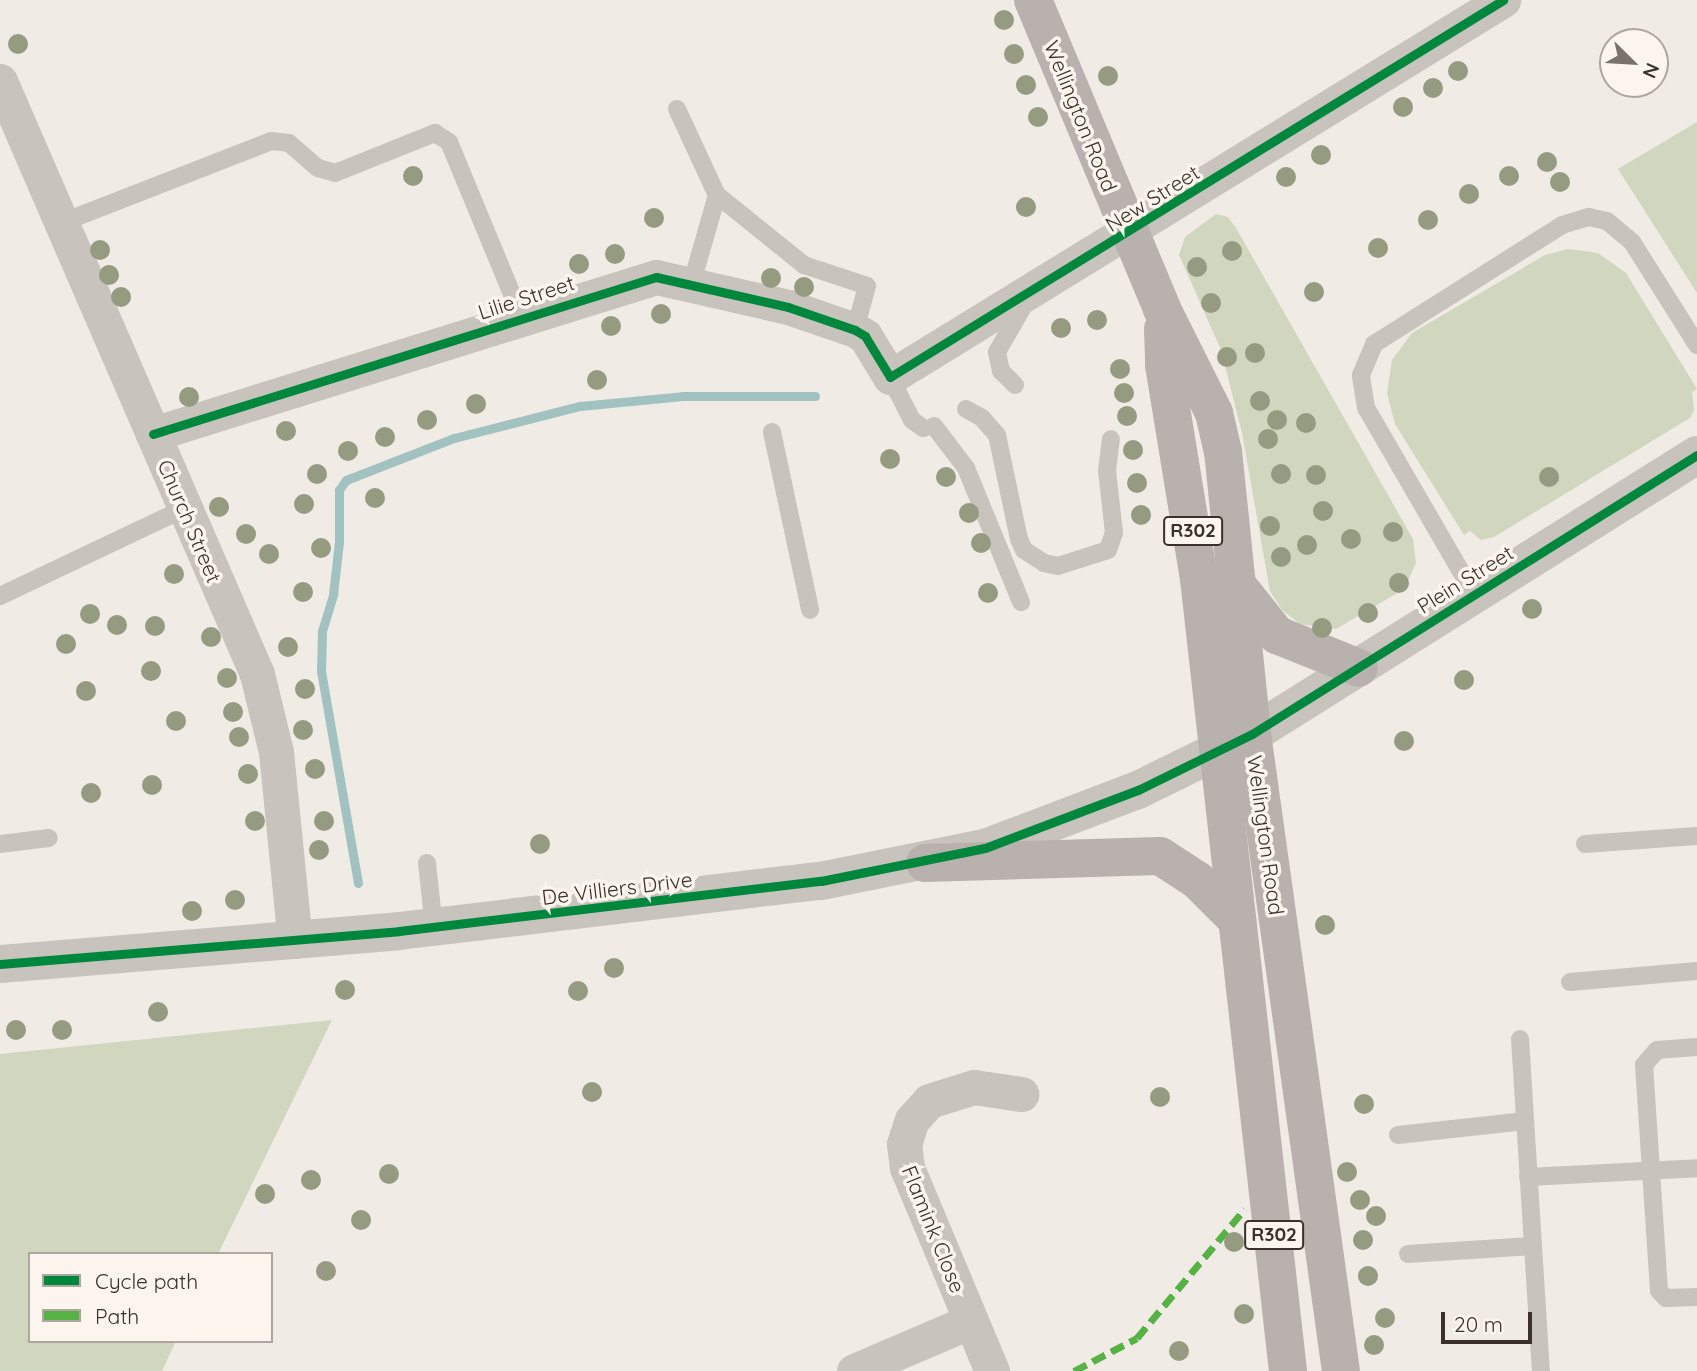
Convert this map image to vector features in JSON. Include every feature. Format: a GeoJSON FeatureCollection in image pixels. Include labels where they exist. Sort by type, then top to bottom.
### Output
{"type":"FeatureCollection","features":[{"type":"Feature","properties":{"kind":"main road","name":"Wellington Road"},"geometry":{"type":"LineString","coordinates":[[1033,0],[1162,309],[1214,413],[1223,451],[1252,734],[1341,1371]]}},
{"type":"Feature","properties":{"kind":"main road","name":"Wellington Road"},"geometry":{"type":"LineString","coordinates":[[1162,309],[1164,365],[1191,515],[1288,1371]]}},
{"type":"Feature","properties":{"kind":"main road"},"geometry":{"type":"LineString","coordinates":[[1237,585],[1277,635],[1359,668]]}},
{"type":"Feature","properties":{"kind":"main road"},"geometry":{"type":"LineString","coordinates":[[925,863],[1160,856],[1197,880],[1237,920]]}},
{"type":"Feature","properties":{"kind":"street","name":"New Street"},"geometry":{"type":"LineString","coordinates":[[890,377],[1129,233],[1491,6]]}},
{"type":"Feature","properties":{"kind":"street","name":"Church Street"},"geometry":{"type":"LineString","coordinates":[[0,81],[185,508],[267,707],[295,941]]}},
{"type":"Feature","properties":{"kind":"street","name":"Lilie Street"},"geometry":{"type":"LineString","coordinates":[[153,434],[639,279],[668,277],[692,282],[855,330]]}},
{"type":"Feature","properties":{"kind":"street"},"geometry":{"type":"LineString","coordinates":[[855,330],[865,336],[890,377]]}},
{"type":"Feature","properties":{"kind":"street","name":"Plein Street"},"geometry":{"type":"LineString","coordinates":[[1217,753],[1359,668],[1697,455]]}},
{"type":"Feature","properties":{"kind":"street","name":"De Villiers Drive"},"geometry":{"type":"LineString","coordinates":[[0,964],[295,941],[434,927],[821,881],[925,863],[1030,832],[1217,753]]}},
{"type":"Feature","properties":{"kind":"street","name":"Flamink Close"},"geometry":{"type":"LineString","coordinates":[[992,1371],[907,1168],[907,1132],[919,1110],[950,1093],[985,1086],[1021,1094]]}},
{"type":"Feature","properties":{"kind":"street"},"geometry":{"type":"LineString","coordinates":[[854,1371],[971,1321]]}},
{"type":"Feature","properties":{"kind":"lane"},"geometry":{"type":"LineString","coordinates":[[677,109],[718,195],[804,265],[867,286],[855,330]]}},
{"type":"Feature","properties":{"kind":"lane"},"geometry":{"type":"LineString","coordinates":[[61,223],[271,141],[289,143],[318,168],[335,173],[435,133],[449,142],[521,316]]}},
{"type":"Feature","properties":{"kind":"lane"},"geometry":{"type":"LineString","coordinates":[[692,282],[718,195]]}},
{"type":"Feature","properties":{"kind":"lane"},"geometry":{"type":"LineString","coordinates":[[1474,594],[1366,408],[1361,375],[1374,344],[1562,225],[1589,217],[1620,228],[1632,242],[1697,345]]}},
{"type":"Feature","properties":{"kind":"lane"},"geometry":{"type":"LineString","coordinates":[[1015,385],[1001,370],[997,352],[1004,333],[1037,288]]}},
{"type":"Feature","properties":{"kind":"lane"},"geometry":{"type":"LineString","coordinates":[[890,377],[912,420],[929,427],[966,467],[1021,602]]}},
{"type":"Feature","properties":{"kind":"lane"},"geometry":{"type":"LineString","coordinates":[[966,409],[982,418],[997,435],[1019,539],[1024,550],[1044,563],[1058,566],[1108,550],[1114,533],[1107,471],[1111,439]]}},
{"type":"Feature","properties":{"kind":"lane"},"geometry":{"type":"LineString","coordinates":[[772,432],[810,610]]}},
{"type":"Feature","properties":{"kind":"lane"},"geometry":{"type":"LineString","coordinates":[[0,596],[185,508]]}},
{"type":"Feature","properties":{"kind":"lane"},"geometry":{"type":"LineString","coordinates":[[1585,844],[1697,836]]}},
{"type":"Feature","properties":{"kind":"lane"},"geometry":{"type":"LineString","coordinates":[[0,844],[49,838]]}},
{"type":"Feature","properties":{"kind":"lane"},"geometry":{"type":"LineString","coordinates":[[427,863],[434,927]]}},
{"type":"Feature","properties":{"kind":"lane"},"geometry":{"type":"LineString","coordinates":[[1570,982],[1697,971]]}},
{"type":"Feature","properties":{"kind":"lane"},"geometry":{"type":"LineString","coordinates":[[1520,1040],[1541,1371]]}},
{"type":"Feature","properties":{"kind":"lane"},"geometry":{"type":"LineString","coordinates":[[1697,1047],[1657,1050],[1646,1058],[1658,1291],[1666,1298],[1697,1297]]}},
{"type":"Feature","properties":{"kind":"lane"},"geometry":{"type":"LineString","coordinates":[[1398,1135],[1525,1121]]}},
{"type":"Feature","properties":{"kind":"lane"},"geometry":{"type":"LineString","coordinates":[[1528,1177],[1697,1168]]}},
{"type":"Feature","properties":{"kind":"lane"},"geometry":{"type":"LineString","coordinates":[[1408,1255],[1532,1247]]}},
{"type":"Feature","properties":{"kind":"green space"},"geometry":{"type":"Polygon","coordinates":[[[1697,122],[1697,293],[1618,169],[1697,122]]]}},
{"type":"Feature","properties":{"kind":"green space"},"geometry":{"type":"Polygon","coordinates":[[[1216,214],[1228,217],[1236,228],[1413,539],[1416,563],[1404,589],[1336,629],[1300,624],[1282,610],[1270,591],[1242,433],[1221,350],[1179,255],[1185,237],[1216,214]]]}},
{"type":"Feature","properties":{"kind":"green space"},"geometry":{"type":"Polygon","coordinates":[[[1568,249],[1598,253],[1626,273],[1697,389],[1692,392],[1694,410],[1690,418],[1494,537],[1481,540],[1470,531],[1464,535],[1395,424],[1387,393],[1392,360],[1412,333],[1545,255],[1568,249]]]}},
{"type":"Feature","properties":{"kind":"green space"},"geometry":{"type":"Polygon","coordinates":[[[332,1020],[219,1252],[28,1252],[28,1343],[175,1343],[162,1371],[0,1371],[0,1054],[332,1020]]]}},
{"type":"Feature","properties":{"kind":"waterway"},"geometry":{"type":"LineString","coordinates":[[358,883],[321,672],[322,631],[333,594],[339,542],[339,490],[346,480],[454,438],[580,406],[683,396],[815,396]]}},
{"type":"Feature","properties":{"kind":"marked path"},"geometry":{"type":"LineString","coordinates":[[1074,1371],[1137,1338],[1245,1209]]}},
{"type":"Feature","properties":{"kind":"cycle path"},"geometry":{"type":"LineString","coordinates":[[153,434],[656,277],[788,307],[855,330],[865,336],[890,377],[1503,0]]}},
{"type":"Feature","properties":{"kind":"cycle path"},"geometry":{"type":"LineString","coordinates":[[0,964],[399,931],[821,881],[985,848],[1138,790],[1252,734],[1697,455]]}}]}
